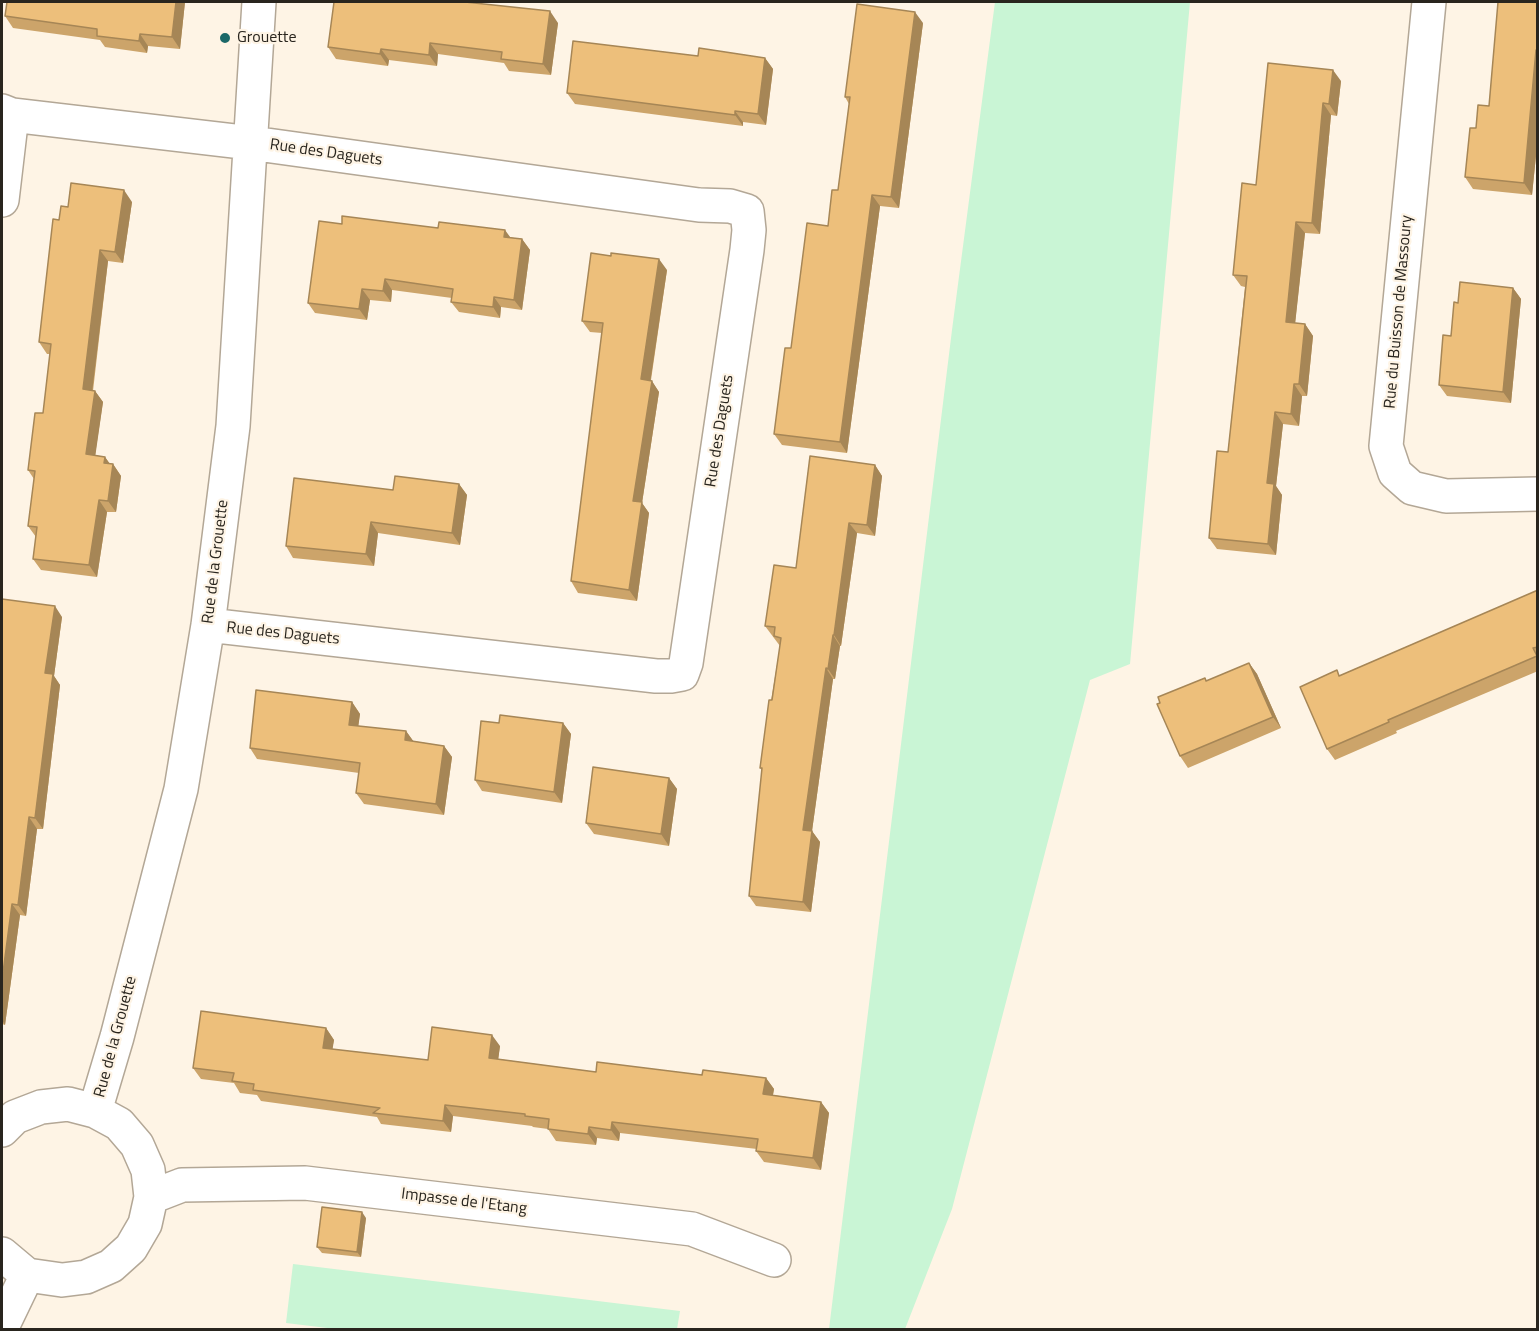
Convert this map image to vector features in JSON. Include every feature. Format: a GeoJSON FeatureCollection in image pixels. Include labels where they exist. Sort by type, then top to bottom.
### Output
{"type":"FeatureCollection","features":[{"type":"Feature","properties":{"kind":"street","name":"Rue de la Grouette"},"geometry":{"type":"LineString","coordinates":[[95,1111],[120,1025],[181,789],[208,626],[233,426],[259,2]]}},
{"type":"Feature","properties":{"kind":"street","name":"Rue du Buisson de Massoury"},"geometry":{"type":"LineString","coordinates":[[1429,2],[1386,447],[1395,473],[1412,488],[1446,496],[1538,494]]}},
{"type":"Feature","properties":{"kind":"street"},"geometry":{"type":"LineString","coordinates":[[2,200],[7,113],[251,143]]}},
{"type":"Feature","properties":{"kind":"street","name":"Rue des Daguets"},"geometry":{"type":"LineString","coordinates":[[208,626],[656,676],[682,674],[686,663],[749,230],[747,211],[729,206],[699,205],[251,143]]}},
{"type":"Feature","properties":{"kind":"street"},"geometry":{"type":"LineString","coordinates":[[2,1130],[15,1118],[41,1107],[68,1104],[95,1111],[119,1124],[137,1145],[148,1170],[150,1197],[145,1224],[131,1248],[111,1266],[86,1277],[62,1280],[27,1275],[2,1254]]}},
{"type":"Feature","properties":{"kind":"street","name":"Impasse de l'Etang"},"geometry":{"type":"LineString","coordinates":[[150,1197],[182,1185],[305,1183],[692,1229],[774,1260]]}},
{"type":"Feature","properties":{"kind":"street"},"geometry":{"type":"LineString","coordinates":[[2,1327],[27,1275]]}},
{"type":"Feature","properties":{"kind":"green space"},"geometry":{"type":"Polygon","coordinates":[[[995,2],[1190,2],[1130,664],[1090,680],[952,1209],[905,1329],[829,1329],[952,330],[995,2]]]}},
{"type":"Feature","properties":{"kind":"green space"},"geometry":{"type":"Polygon","coordinates":[[[293,1264],[680,1311],[677,1329],[344,1330],[286,1323],[293,1264]]]}},
{"type":"Feature","properties":{"kind":"building"},"geometry":{"type":"Polygon","coordinates":[[[7,2],[176,2],[172,37],[140,34],[139,41],[97,36],[97,29],[5,16],[7,2]]]}},
{"type":"Feature","properties":{"kind":"building"},"geometry":{"type":"Polygon","coordinates":[[[334,2],[465,2],[550,11],[543,64],[501,59],[502,52],[430,43],[429,55],[381,49],[380,54],[328,47],[334,2]]]}},
{"type":"Feature","properties":{"kind":"building"},"geometry":{"type":"Polygon","coordinates":[[[1498,2],[1538,2],[1538,50],[1536,50],[1524,183],[1465,177],[1470,128],[1476,128],[1478,105],[1489,106],[1498,2]]]}},
{"type":"Feature","properties":{"kind":"building"},"geometry":{"type":"Polygon","coordinates":[[[857,4],[915,12],[891,197],[872,195],[840,442],[774,434],[785,348],[791,348],[807,223],[828,226],[832,190],[838,190],[850,97],[845,97],[857,4]]]}},
{"type":"Feature","properties":{"kind":"building"},"geometry":{"type":"Polygon","coordinates":[[[573,41],[698,56],[699,48],[765,58],[758,114],[735,111],[735,115],[567,93],[573,41]]]}},
{"type":"Feature","properties":{"kind":"building"},"geometry":{"type":"Polygon","coordinates":[[[1268,63],[1333,70],[1329,104],[1323,103],[1312,223],[1296,222],[1286,322],[1305,324],[1299,384],[1294,384],[1291,414],[1275,412],[1267,483],[1274,484],[1268,544],[1209,538],[1217,451],[1228,452],[1247,276],[1233,275],[1242,183],[1256,185],[1268,63]]]}},
{"type":"Feature","properties":{"kind":"building"},"geometry":{"type":"Polygon","coordinates":[[[71,183],[124,190],[115,252],[100,250],[83,389],[95,391],[86,454],[105,457],[104,463],[113,464],[108,501],[99,500],[89,565],[33,559],[37,527],[28,526],[35,471],[28,470],[35,413],[43,413],[51,344],[39,342],[53,219],[59,220],[61,206],[68,207],[71,183]]]}},
{"type":"Feature","properties":{"kind":"building"},"geometry":{"type":"Polygon","coordinates":[[[342,216],[438,228],[439,222],[505,230],[504,237],[522,239],[514,300],[494,297],[493,307],[451,302],[453,289],[385,279],[383,291],[362,289],[359,309],[308,303],[319,221],[342,224],[342,216]]]}},
{"type":"Feature","properties":{"kind":"building"},"geometry":{"type":"Polygon","coordinates":[[[591,253],[659,259],[641,379],[652,381],[633,501],[642,502],[629,590],[571,581],[603,323],[582,321],[591,253]]]}},
{"type":"Feature","properties":{"kind":"building"},"geometry":{"type":"Polygon","coordinates":[[[1460,282],[1513,288],[1503,392],[1439,385],[1443,335],[1451,336],[1454,302],[1458,303],[1460,282]]]}},
{"type":"Feature","properties":{"kind":"building"},"geometry":{"type":"Polygon","coordinates":[[[810,456],[875,465],[867,525],[849,523],[803,830],[812,831],[803,902],[749,896],[762,768],[760,768],[769,700],[772,700],[781,638],[774,636],[775,627],[765,626],[774,565],[796,568],[810,456]]]}},
{"type":"Feature","properties":{"kind":"building"},"geometry":{"type":"Polygon","coordinates":[[[395,476],[459,484],[452,533],[371,522],[366,554],[286,546],[294,478],[393,490],[395,476]]]}},
{"type":"Feature","properties":{"kind":"building"},"geometry":{"type":"Polygon","coordinates":[[[1538,590],[1538,647],[1533,648],[1537,656],[1388,720],[1389,722],[1327,749],[1300,687],[1337,670],[1339,676],[1538,590]]]}},
{"type":"Feature","properties":{"kind":"building"},"geometry":{"type":"Polygon","coordinates":[[[2,599],[55,606],[45,673],[53,674],[35,818],[29,817],[18,905],[12,904],[2,980],[2,599]]]}},
{"type":"Feature","properties":{"kind":"building"},"geometry":{"type":"Polygon","coordinates":[[[1249,663],[1273,717],[1180,756],[1157,704],[1160,703],[1158,697],[1205,678],[1206,681],[1249,663]]]}},
{"type":"Feature","properties":{"kind":"building"},"geometry":{"type":"Polygon","coordinates":[[[256,690],[352,702],[349,725],[406,731],[405,740],[444,746],[436,804],[356,793],[360,763],[250,748],[256,690]]]}},
{"type":"Feature","properties":{"kind":"building"},"geometry":{"type":"Polygon","coordinates":[[[500,715],[563,723],[554,792],[475,780],[481,721],[499,723],[500,715]]]}},
{"type":"Feature","properties":{"kind":"building"},"geometry":{"type":"Polygon","coordinates":[[[593,767],[669,778],[661,834],[586,823],[593,767]]]}},
{"type":"Feature","properties":{"kind":"building"},"geometry":{"type":"Polygon","coordinates":[[[201,1011],[326,1028],[323,1048],[428,1060],[432,1027],[492,1035],[489,1058],[596,1072],[597,1062],[702,1075],[703,1070],[766,1078],[763,1094],[821,1102],[813,1158],[756,1151],[758,1139],[612,1122],[611,1130],[589,1127],[588,1134],[548,1129],[549,1119],[525,1116],[525,1114],[445,1105],[443,1121],[373,1113],[380,1108],[253,1090],[254,1084],[232,1081],[234,1073],[193,1068],[201,1011]]]}},
{"type":"Feature","properties":{"kind":"building"},"geometry":{"type":"Polygon","coordinates":[[[322,1207],[362,1212],[357,1252],[317,1247],[322,1207]]]}},
{"type":"Feature","properties":{"kind":"place","name":"Grouette"},"geometry":{"type":"Point","coordinates":[225,38]}}]}
